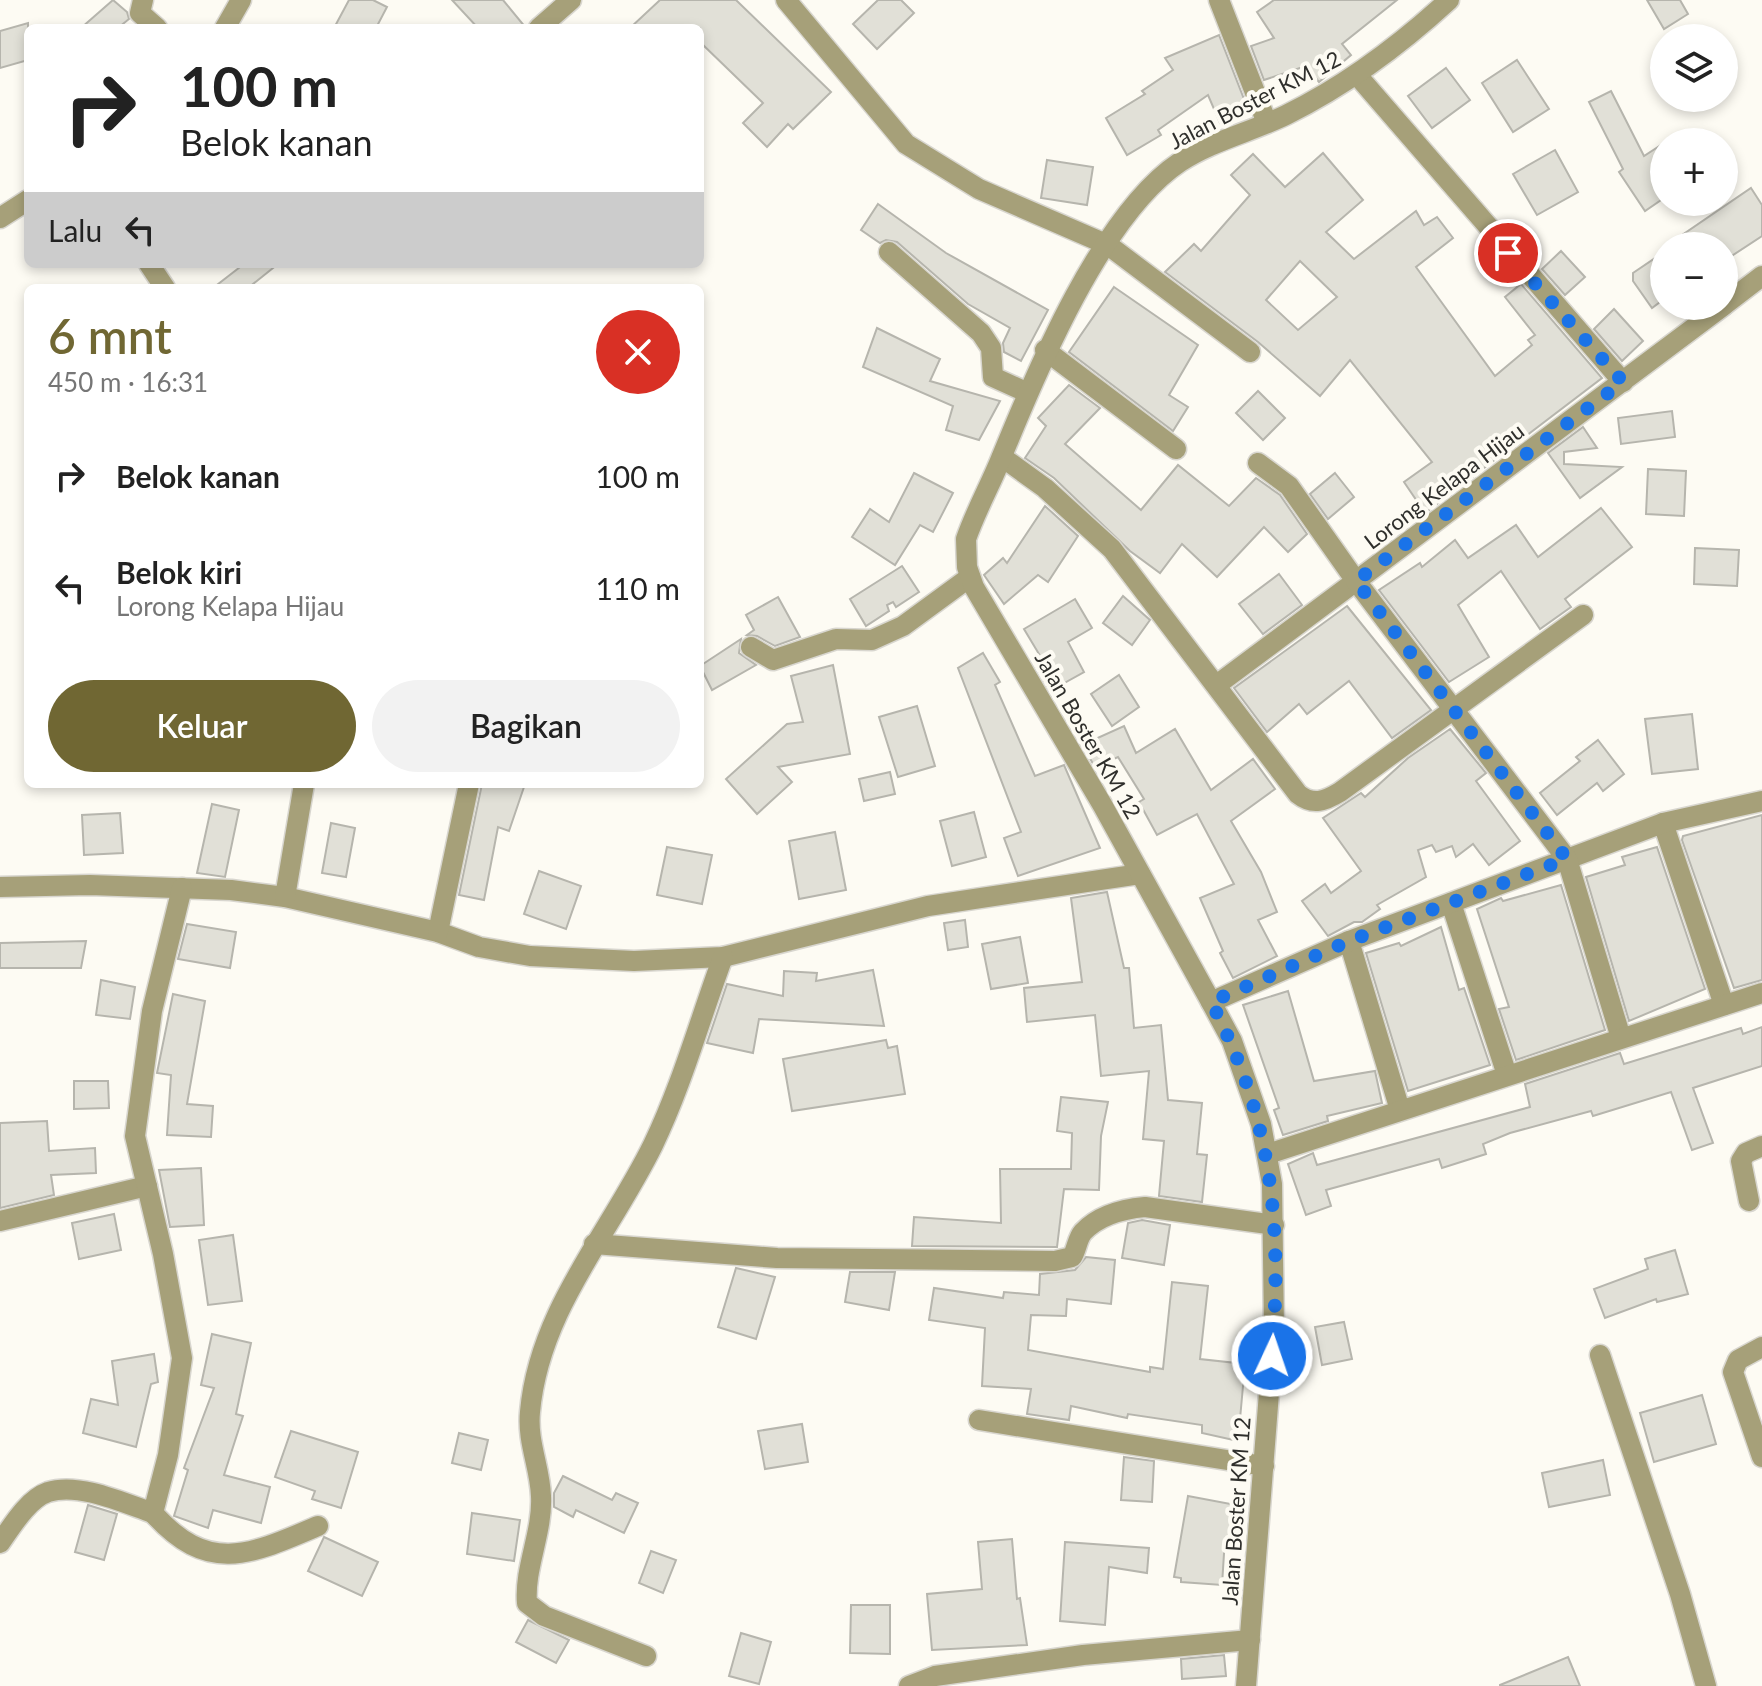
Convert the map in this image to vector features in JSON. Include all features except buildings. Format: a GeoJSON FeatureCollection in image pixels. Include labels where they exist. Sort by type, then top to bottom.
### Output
{"type":"FeatureCollection","features":[{"type":"Feature","properties":{"kind":"street"},"geometry":{"type":"LineString","coordinates":[[143,0],[140,13],[152,24]]}},
{"type":"Feature","properties":{"kind":"street"},"geometry":{"type":"LineString","coordinates":[[544,24],[571,0]]}},
{"type":"Feature","properties":{"kind":"street"},"geometry":{"type":"LineString","coordinates":[[786,0],[906,144],[979,189],[1108,245],[1250,352]]}},
{"type":"Feature","properties":{"kind":"street"},"geometry":{"type":"LineString","coordinates":[[1219,0],[1267,123]]}},
{"type":"Feature","properties":{"kind":"street","name":"Jalan Boster KM 12"},"geometry":{"type":"LineString","coordinates":[[1246,1686],[1274,1329],[1274,1225],[1268,1154],[1249,1085],[1211,1002],[970,577],[966,539],[1045,350],[1133,206],[1180,163],[1267,123],[1357,75],[1408,37],[1449,0]]}},
{"type":"Feature","properties":{"kind":"street"},"geometry":{"type":"LineString","coordinates":[[226,24],[232,3]]}},
{"type":"Feature","properties":{"kind":"street"},"geometry":{"type":"LineString","coordinates":[[1357,75],[1623,382]]}},
{"type":"Feature","properties":{"kind":"street"},"geometry":{"type":"LineString","coordinates":[[0,218],[24,203]]}},
{"type":"Feature","properties":{"kind":"street"},"geometry":{"type":"LineString","coordinates":[[889,252],[981,333],[991,348],[993,377],[1026,392]]}},
{"type":"Feature","properties":{"kind":"street","name":"Lorong Kelapa Hijau"},"geometry":{"type":"LineString","coordinates":[[1738,294],[1762,276]]}},
{"type":"Feature","properties":{"kind":"street","name":"Lorong Kelapa Hijau"},"geometry":{"type":"LineString","coordinates":[[1567,859],[1356,581],[1705,320]]}},
{"type":"Feature","properties":{"kind":"street"},"geometry":{"type":"LineString","coordinates":[[1045,350],[1176,449]]}},
{"type":"Feature","properties":{"kind":"street"},"geometry":{"type":"LineString","coordinates":[[1002,457],[1045,488],[1112,549],[1218,684],[1298,794],[1312,802],[1322,802],[1340,792],[1583,615]]}},
{"type":"Feature","properties":{"kind":"street"},"geometry":{"type":"LineString","coordinates":[[1218,684],[1356,581],[1289,486],[1258,463]]}},
{"type":"Feature","properties":{"kind":"street"},"geometry":{"type":"LineString","coordinates":[[751,647],[773,660],[836,639],[872,640],[903,626],[970,577]]}},
{"type":"Feature","properties":{"kind":"street"},"geometry":{"type":"LineString","coordinates":[[285,897],[303,788]]}},
{"type":"Feature","properties":{"kind":"street"},"geometry":{"type":"LineString","coordinates":[[438,932],[468,788]]}},
{"type":"Feature","properties":{"kind":"street"},"geometry":{"type":"LineString","coordinates":[[1211,1002],[1349,941],[1663,823],[1762,801]]}},
{"type":"Feature","properties":{"kind":"street"},"geometry":{"type":"LineString","coordinates":[[1663,823],[1724,1005]]}},
{"type":"Feature","properties":{"kind":"street"},"geometry":{"type":"LineString","coordinates":[[1567,859],[1621,1038]]}},
{"type":"Feature","properties":{"kind":"street"},"geometry":{"type":"LineString","coordinates":[[0,887],[90,885],[182,888],[285,897],[350,915],[438,932],[479,947],[571,959],[723,957],[928,906],[1140,874]]}},
{"type":"Feature","properties":{"kind":"street"},"geometry":{"type":"LineString","coordinates":[[153,1513],[168,1455],[182,1358],[135,1136],[152,1011],[182,888]]}},
{"type":"Feature","properties":{"kind":"street"},"geometry":{"type":"LineString","coordinates":[[1451,903],[1507,1075]]}},
{"type":"Feature","properties":{"kind":"street"},"geometry":{"type":"LineString","coordinates":[[1349,941],[1400,1110]]}},
{"type":"Feature","properties":{"kind":"street"},"geometry":{"type":"LineString","coordinates":[[646,1656],[544,1616],[527,1603],[526,1588],[536,1548],[541,1495],[529,1433],[534,1385],[568,1287],[653,1144],[723,957]]}},
{"type":"Feature","properties":{"kind":"street"},"geometry":{"type":"LineString","coordinates":[[1268,1154],[1762,993]]}},
{"type":"Feature","properties":{"kind":"street"},"geometry":{"type":"LineString","coordinates":[[1749,1201],[1741,1161],[1746,1153],[1762,1146]]}},
{"type":"Feature","properties":{"kind":"street"},"geometry":{"type":"LineString","coordinates":[[0,1221],[147,1186]]}},
{"type":"Feature","properties":{"kind":"street"},"geometry":{"type":"LineString","coordinates":[[594,1244],[777,1258],[1027,1262],[1069,1259],[1084,1231],[1111,1214],[1130,1208],[1145,1207],[1274,1225]]}},
{"type":"Feature","properties":{"kind":"street"},"geometry":{"type":"LineString","coordinates":[[1762,1347],[1738,1360],[1733,1372],[1762,1457]]}},
{"type":"Feature","properties":{"kind":"street"},"geometry":{"type":"LineString","coordinates":[[1600,1355],[1680,1594],[1702,1685]]}},
{"type":"Feature","properties":{"kind":"street"},"geometry":{"type":"LineString","coordinates":[[979,1420],[1264,1466]]}},
{"type":"Feature","properties":{"kind":"street"},"geometry":{"type":"LineString","coordinates":[[0,1543],[22,1513],[48,1492],[91,1492],[153,1513],[173,1536],[197,1551],[216,1554],[260,1548],[318,1526]]}},
{"type":"Feature","properties":{"kind":"street"},"geometry":{"type":"LineString","coordinates":[[909,1686],[935,1676],[1083,1655],[1250,1640]]}},
{"type":"Feature","properties":{"kind":"route"},"geometry":{"type":"LineString","coordinates":[[1272,1356],[1274,1225],[1268,1154],[1249,1085],[1232,1041],[1211,1002],[1349,941],[1567,859],[1356,581],[1623,382],[1508,253]]}}]}
